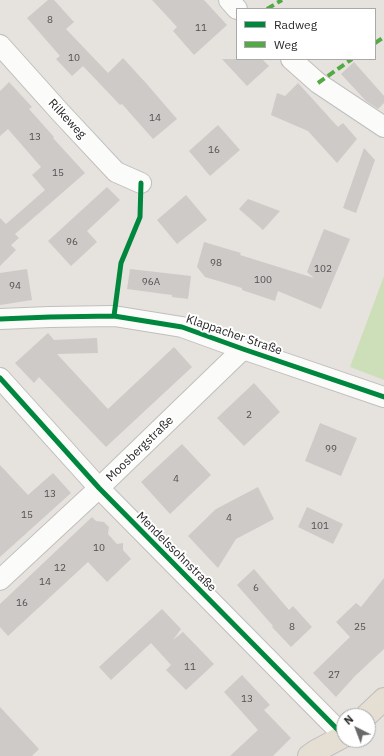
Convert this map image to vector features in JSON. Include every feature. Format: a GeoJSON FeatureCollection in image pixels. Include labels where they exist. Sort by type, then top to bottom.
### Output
{"type":"FeatureCollection","features":[{"type":"Feature","properties":{"kind":"main road"},"geometry":{"type":"LineString","coordinates":[[374,708],[384,699]]}},
{"type":"Feature","properties":{"kind":"main road"},"geometry":{"type":"LineString","coordinates":[[309,756],[316,750],[344,736],[329,756]]}},
{"type":"Feature","properties":{"kind":"street"},"geometry":{"type":"LineString","coordinates":[[229,0],[236,8]]}},
{"type":"Feature","properties":{"kind":"street","name":"Rilkeweg"},"geometry":{"type":"LineString","coordinates":[[0,45],[116,172],[141,183]]}},
{"type":"Feature","properties":{"kind":"street"},"geometry":{"type":"LineString","coordinates":[[292,60],[318,82],[384,127]]}},
{"type":"Feature","properties":{"kind":"street","name":"Klappacher Straße"},"geometry":{"type":"LineString","coordinates":[[0,319],[114,316],[182,326],[243,349],[384,397]]}},
{"type":"Feature","properties":{"kind":"street","name":"Moosbergstraße"},"geometry":{"type":"LineString","coordinates":[[0,580],[99,488],[243,349]]}},
{"type":"Feature","properties":{"kind":"street","name":"Mendelssohnstraße"},"geometry":{"type":"LineString","coordinates":[[0,378],[99,488],[336,728]]}},
{"type":"Feature","properties":{"kind":"green space"},"geometry":{"type":"Polygon","coordinates":[[[384,276],[384,380],[350,367],[384,276]]]}},
{"type":"Feature","properties":{"kind":"building"},"geometry":{"type":"Polygon","coordinates":[[[48,0],[54,0],[74,22],[66,29],[108,73],[123,58],[177,119],[153,139],[122,104],[120,105],[83,66],[72,76],[56,59],[60,56],[27,18],[48,0]]]}},
{"type":"Feature","properties":{"kind":"building"},"geometry":{"type":"Polygon","coordinates":[[[152,0],[204,0],[227,25],[194,55],[173,31],[177,27],[152,0]]]}},
{"type":"Feature","properties":{"kind":"building"},"geometry":{"type":"Polygon","coordinates":[[[222,59],[263,60],[269,66],[247,86],[222,59]]]}},
{"type":"Feature","properties":{"kind":"building"},"geometry":{"type":"Polygon","coordinates":[[[354,62],[384,96],[384,103],[378,109],[366,101],[341,74],[354,62]]]}},
{"type":"Feature","properties":{"kind":"building"},"geometry":{"type":"Polygon","coordinates":[[[9,82],[32,107],[29,109],[54,137],[53,138],[85,173],[15,234],[19,238],[11,245],[16,250],[0,266],[0,218],[6,224],[45,190],[32,175],[41,167],[8,129],[0,136],[0,91],[9,82]]]}},
{"type":"Feature","properties":{"kind":"building"},"geometry":{"type":"Polygon","coordinates":[[[298,83],[338,127],[343,123],[357,139],[337,163],[308,131],[271,115],[277,93],[285,96],[298,83]]]}},
{"type":"Feature","properties":{"kind":"building"},"geometry":{"type":"Polygon","coordinates":[[[218,125],[240,150],[210,176],[189,151],[218,125]]]}},
{"type":"Feature","properties":{"kind":"building"},"geometry":{"type":"Polygon","coordinates":[[[364,148],[375,160],[356,213],[343,208],[364,148]]]}},
{"type":"Feature","properties":{"kind":"building"},"geometry":{"type":"Polygon","coordinates":[[[107,187],[120,200],[87,231],[97,242],[71,266],[48,241],[107,187]]]}},
{"type":"Feature","properties":{"kind":"building"},"geometry":{"type":"Polygon","coordinates":[[[186,195],[207,220],[177,244],[157,220],[186,195]]]}},
{"type":"Feature","properties":{"kind":"building"},"geometry":{"type":"Polygon","coordinates":[[[248,199],[280,211],[263,230],[239,209],[248,199]]]}},
{"type":"Feature","properties":{"kind":"building"},"geometry":{"type":"Polygon","coordinates":[[[324,229],[350,239],[321,309],[278,291],[275,301],[242,290],[242,288],[205,277],[197,267],[204,242],[314,278],[307,272],[324,229]]]}},
{"type":"Feature","properties":{"kind":"building"},"geometry":{"type":"Polygon","coordinates":[[[27,269],[32,300],[0,305],[0,273],[27,269]]]}},
{"type":"Feature","properties":{"kind":"building"},"geometry":{"type":"Polygon","coordinates":[[[130,269],[191,276],[188,299],[172,297],[172,295],[127,289],[130,269]]]}},
{"type":"Feature","properties":{"kind":"building"},"geometry":{"type":"Polygon","coordinates":[[[48,333],[54,340],[97,338],[98,353],[57,354],[108,409],[174,347],[192,367],[106,447],[39,377],[34,383],[15,363],[48,333]]]}},
{"type":"Feature","properties":{"kind":"building"},"geometry":{"type":"Polygon","coordinates":[[[254,383],[280,412],[244,446],[217,418],[254,383]]]}},
{"type":"Feature","properties":{"kind":"building"},"geometry":{"type":"Polygon","coordinates":[[[320,423],[357,438],[341,476],[305,461],[320,423]]]}},
{"type":"Feature","properties":{"kind":"building"},"geometry":{"type":"Polygon","coordinates":[[[182,444],[211,475],[170,514],[141,482],[182,444]]]}},
{"type":"Feature","properties":{"kind":"building"},"geometry":{"type":"Polygon","coordinates":[[[0,465],[28,495],[53,473],[71,493],[0,557],[0,465]]]}},
{"type":"Feature","properties":{"kind":"building"},"geometry":{"type":"Polygon","coordinates":[[[258,487],[274,519],[236,539],[218,568],[188,536],[216,509],[258,487]]]}},
{"type":"Feature","properties":{"kind":"building"},"geometry":{"type":"Polygon","coordinates":[[[307,507],[343,524],[333,544],[298,527],[307,507]]]}},
{"type":"Feature","properties":{"kind":"building"},"geometry":{"type":"Polygon","coordinates":[[[92,517],[96,521],[104,522],[109,527],[108,534],[117,544],[123,543],[123,550],[131,559],[107,582],[88,562],[8,636],[0,627],[0,604],[92,517]]]}},
{"type":"Feature","properties":{"kind":"building"},"geometry":{"type":"Polygon","coordinates":[[[254,569],[289,610],[293,606],[312,627],[291,647],[237,585],[254,569]]]}},
{"type":"Feature","properties":{"kind":"building"},"geometry":{"type":"Polygon","coordinates":[[[384,578],[384,649],[355,676],[336,697],[313,673],[350,637],[336,622],[356,603],[361,607],[384,578]]]}},
{"type":"Feature","properties":{"kind":"building"},"geometry":{"type":"Polygon","coordinates":[[[162,609],[181,629],[173,640],[183,632],[214,664],[186,690],[166,670],[171,665],[151,643],[111,680],[99,667],[162,609]]]}},
{"type":"Feature","properties":{"kind":"building"},"geometry":{"type":"Polygon","coordinates":[[[242,675],[270,705],[264,710],[291,738],[273,756],[230,756],[258,730],[224,692],[242,675]]]}},
{"type":"Feature","properties":{"kind":"building"},"geometry":{"type":"Polygon","coordinates":[[[0,707],[39,749],[32,756],[0,756],[0,707]]]}},
{"type":"Feature","properties":{"kind":"marked path"},"geometry":{"type":"LineString","coordinates":[[269,8],[282,0]]}},
{"type":"Feature","properties":{"kind":"marked path"},"geometry":{"type":"LineString","coordinates":[[376,42],[384,37]]}},
{"type":"Feature","properties":{"kind":"marked path"},"geometry":{"type":"LineString","coordinates":[[318,83],[351,60]]}},
{"type":"Feature","properties":{"kind":"cycle path"},"geometry":{"type":"LineString","coordinates":[[114,316],[121,263],[140,217],[141,183]]}},
{"type":"Feature","properties":{"kind":"cycle path"},"geometry":{"type":"LineString","coordinates":[[0,319],[114,316],[182,327],[384,397]]}},
{"type":"Feature","properties":{"kind":"cycle path"},"geometry":{"type":"LineString","coordinates":[[0,378],[99,488],[336,728]]}}]}
